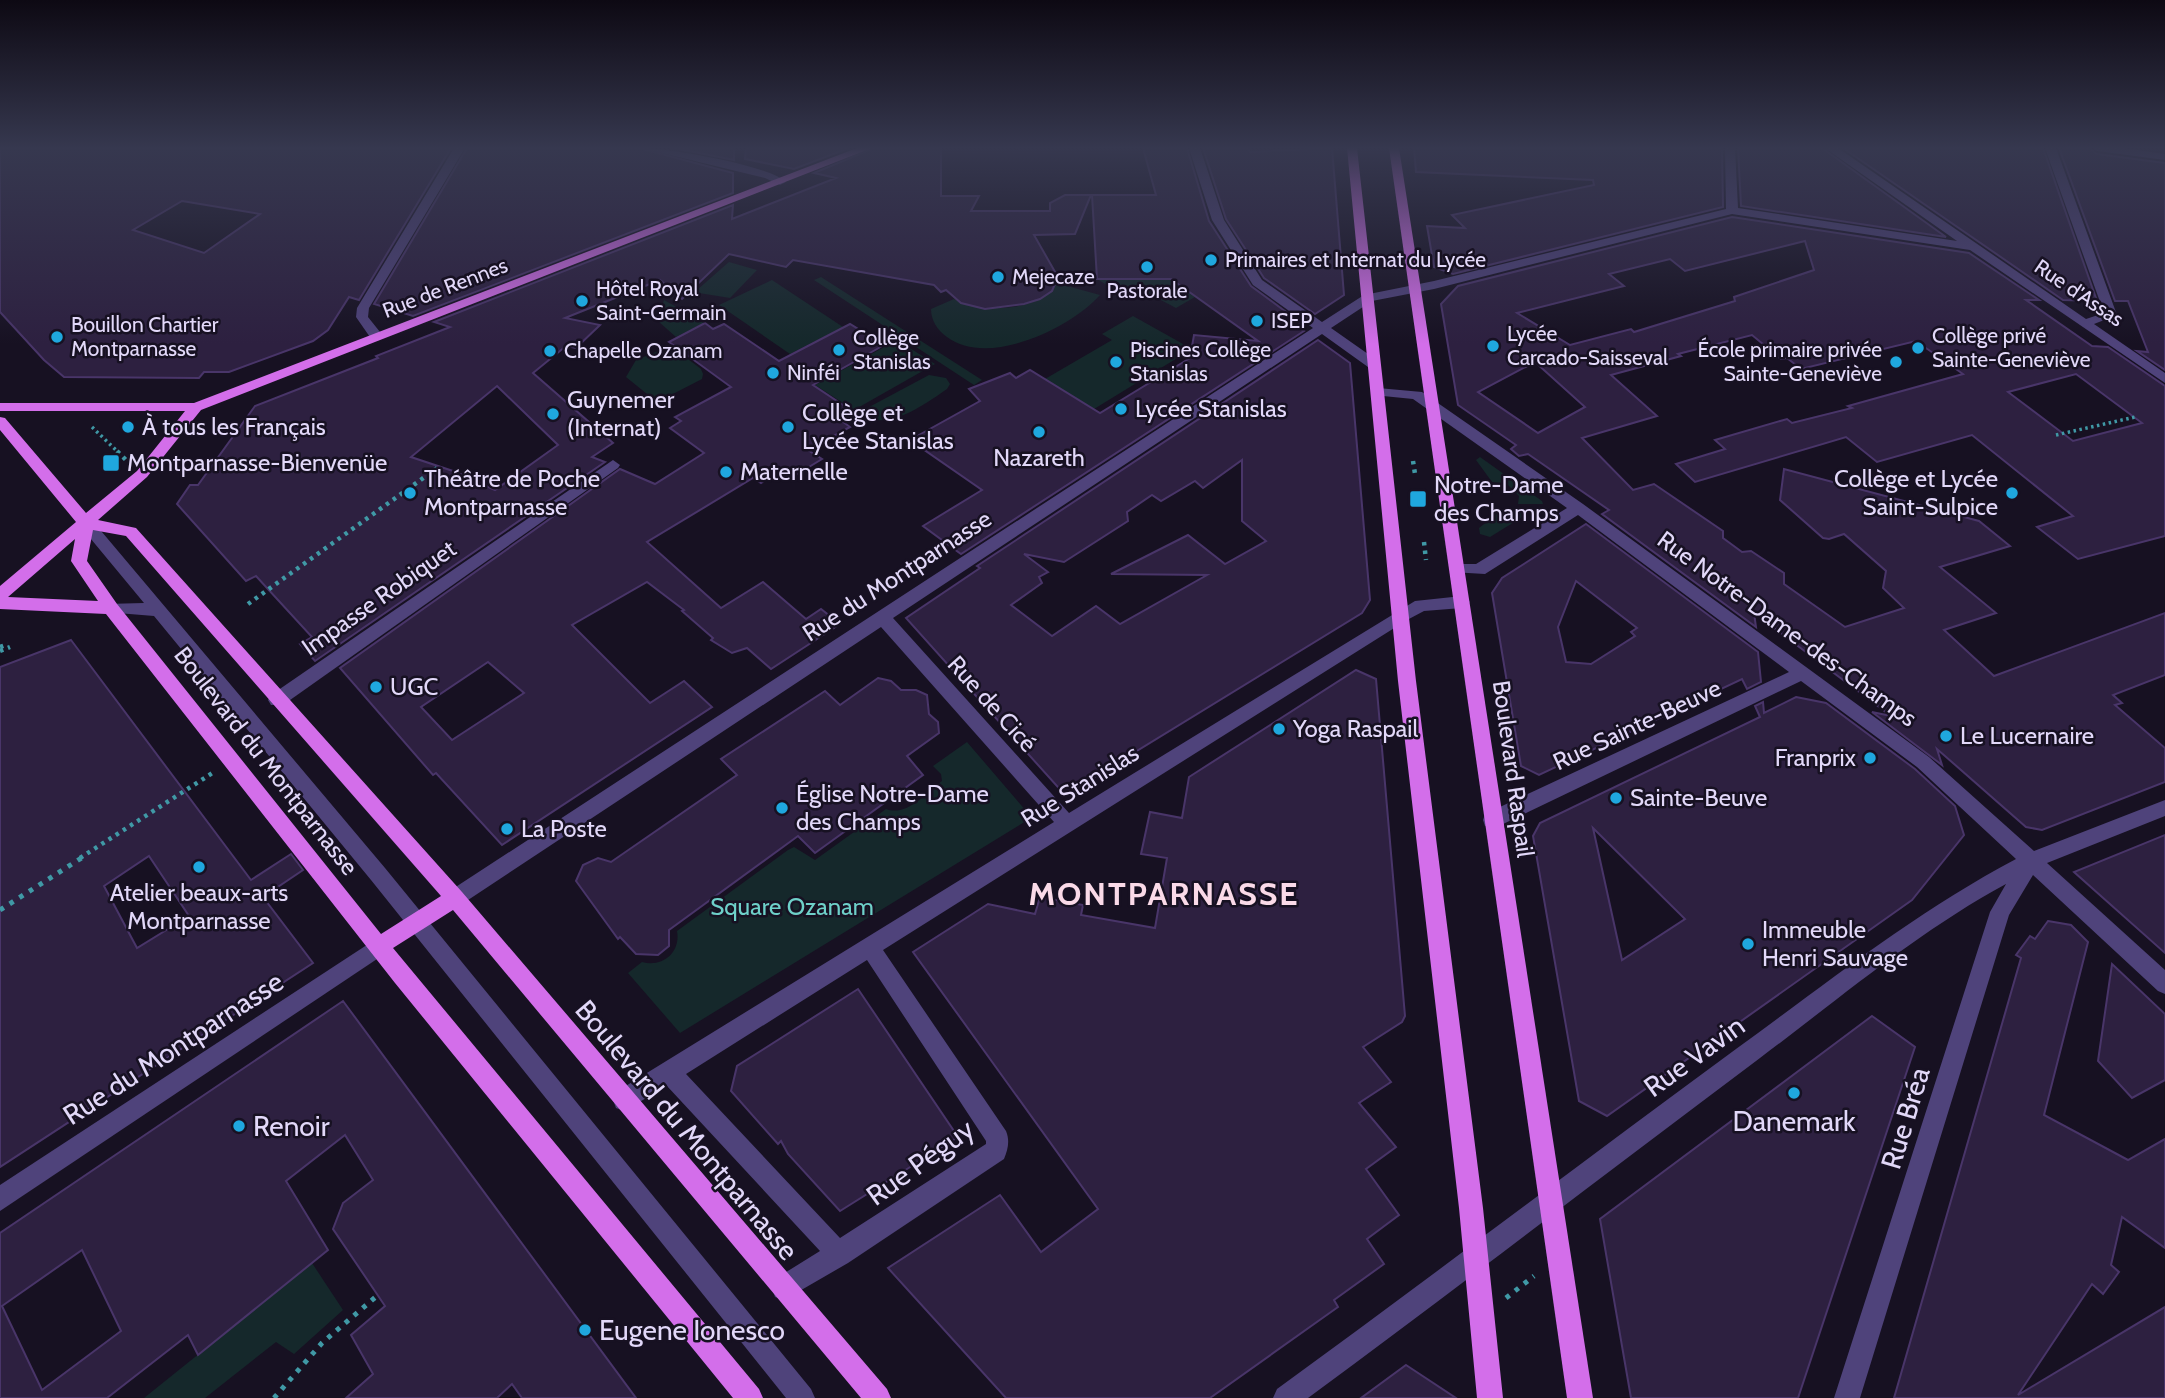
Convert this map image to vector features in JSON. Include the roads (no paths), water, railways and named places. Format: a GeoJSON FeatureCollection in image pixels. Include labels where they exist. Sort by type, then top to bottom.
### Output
{"type":"FeatureCollection","features":[{"type":"Feature","properties":{"kind":"main road","name":"Rue de Rennes"},"geometry":{"type":"LineString","coordinates":[[196,407],[699,213]]}},
{"type":"Feature","properties":{"kind":"main road"},"geometry":{"type":"LineString","coordinates":[[1359,213],[1373,364],[1490,1398]]}},
{"type":"Feature","properties":{"kind":"main road","name":"Boulevard Raspail"},"geometry":{"type":"LineString","coordinates":[[1403,213],[1580,1398]]}},
{"type":"Feature","properties":{"kind":"main road"},"geometry":{"type":"LineString","coordinates":[[0,407],[196,407]]}},
{"type":"Feature","properties":{"kind":"main road"},"geometry":{"type":"LineString","coordinates":[[0,595],[142,474],[196,407]]}},
{"type":"Feature","properties":{"kind":"main road","name":"Boulevard du Montparnasse"},"geometry":{"type":"LineString","coordinates":[[0,421],[86,523],[131,532],[276,700],[455,898],[878,1398]]}},
{"type":"Feature","properties":{"kind":"main road","name":"Boulevard du Montparnasse"},"geometry":{"type":"LineString","coordinates":[[86,523],[79,561],[111,608],[379,946],[750,1398]]}},
{"type":"Feature","properties":{"kind":"main road"},"geometry":{"type":"LineString","coordinates":[[0,603],[111,608]]}},
{"type":"Feature","properties":{"kind":"main road"},"geometry":{"type":"LineString","coordinates":[[379,946],[455,898]]}},
{"type":"Feature","properties":{"kind":"street"},"geometry":{"type":"LineString","coordinates":[[377,337],[362,317],[363,308],[420,213]]}},
{"type":"Feature","properties":{"kind":"street"},"geometry":{"type":"LineString","coordinates":[[1216,213],[1256,282],[1324,327],[1373,364]]}},
{"type":"Feature","properties":{"kind":"street"},"geometry":{"type":"LineString","coordinates":[[1368,298],[1723,213]]}},
{"type":"Feature","properties":{"kind":"street"},"geometry":{"type":"LineString","coordinates":[[1747,213],[1973,247]]}},
{"type":"Feature","properties":{"kind":"street","name":"Rue d'Assas"},"geometry":{"type":"LineString","coordinates":[[1924,213],[2165,379]]}},
{"type":"Feature","properties":{"kind":"street"},"geometry":{"type":"LineString","coordinates":[[2074,213],[2112,315],[2085,323]]}},
{"type":"Feature","properties":{"kind":"street","name":"Rue du Montparnasse"},"geometry":{"type":"LineString","coordinates":[[455,898],[1368,298]]}},
{"type":"Feature","properties":{"kind":"street","name":"Rue Notre-Dame-des-Champs"},"geometry":{"type":"LineString","coordinates":[[1378,392],[1417,394],[1578,508],[1923,762],[2165,984]]}},
{"type":"Feature","properties":{"kind":"street","name":"Impasse Robiquet"},"geometry":{"type":"LineString","coordinates":[[276,700],[613,465]]}},
{"type":"Feature","properties":{"kind":"street"},"geometry":{"type":"LineString","coordinates":[[1458,568],[1479,570],[1578,508]]}},
{"type":"Feature","properties":{"kind":"street","name":"Boulevard du Montparnasse"},"geometry":{"type":"LineString","coordinates":[[86,523],[417,922],[802,1398]]}},
{"type":"Feature","properties":{"kind":"street","name":"Rue Stanislas"},"geometry":{"type":"LineString","coordinates":[[624,1100],[1401,616],[1421,605],[1462,602]]}},
{"type":"Feature","properties":{"kind":"street"},"geometry":{"type":"LineString","coordinates":[[111,608],[158,610]]}},
{"type":"Feature","properties":{"kind":"street","name":"Rue de Cicé"},"geometry":{"type":"LineString","coordinates":[[882,617],[1066,824]]}},
{"type":"Feature","properties":{"kind":"street","name":"Rue Sainte-Beuve"},"geometry":{"type":"LineString","coordinates":[[1492,820],[1803,673]]}},
{"type":"Feature","properties":{"kind":"street","name":"Rue Vavin"},"geometry":{"type":"LineString","coordinates":[[1286,1398],[1476,1260],[1550,1200],[1891,948],[1971,893],[2031,861],[2165,808]]}},
{"type":"Feature","properties":{"kind":"street","name":"Rue Bréa"},"geometry":{"type":"LineString","coordinates":[[1847,1398],[2000,912],[2031,861]]}},
{"type":"Feature","properties":{"kind":"street","name":"Rue du Montparnasse"},"geometry":{"type":"LineString","coordinates":[[0,1199],[379,946]]}},
{"type":"Feature","properties":{"kind":"street","name":"Rue Péguy"},"geometry":{"type":"LineString","coordinates":[[784,1288],[996,1152],[998,1146],[998,1139],[870,947]]}},
{"type":"Feature","properties":{"kind":"street"},"geometry":{"type":"LineString","coordinates":[[669,1072],[839,1254]]}},
{"type":"Feature","properties":{"kind":"place","name":"Primaires et Internat du Lycée"},"geometry":{"type":"Point","coordinates":[1211,260]}},
{"type":"Feature","properties":{"kind":"place","name":"Pastorale"},"geometry":{"type":"Point","coordinates":[1147,267]}},
{"type":"Feature","properties":{"kind":"place","name":"Mejecaze"},"geometry":{"type":"Point","coordinates":[998,277]}},
{"type":"Feature","properties":{"kind":"place","name":"Hôtel Royal Saint-Germain"},"geometry":{"type":"Point","coordinates":[582,301]}},
{"type":"Feature","properties":{"kind":"place","name":"ISEP"},"geometry":{"type":"Point","coordinates":[1257,321]}},
{"type":"Feature","properties":{"kind":"place","name":"Bouillon Chartier Montparnasse"},"geometry":{"type":"Point","coordinates":[57,337]}},
{"type":"Feature","properties":{"kind":"place","name":"Lycée Carcado-Saisseval"},"geometry":{"type":"Point","coordinates":[1493,346]}},
{"type":"Feature","properties":{"kind":"place","name":"Collège privé Sainte-Geneviève"},"geometry":{"type":"Point","coordinates":[1918,348]}},
{"type":"Feature","properties":{"kind":"place","name":"Collège Stanislas"},"geometry":{"type":"Point","coordinates":[839,350]}},
{"type":"Feature","properties":{"kind":"place","name":"Chapelle Ozanam"},"geometry":{"type":"Point","coordinates":[550,351]}},
{"type":"Feature","properties":{"kind":"place","name":"Piscines Collège Stanislas"},"geometry":{"type":"Point","coordinates":[1116,362]}},
{"type":"Feature","properties":{"kind":"place","name":"École primaire privée Sainte-Geneviève"},"geometry":{"type":"Point","coordinates":[1896,362]}},
{"type":"Feature","properties":{"kind":"place","name":"Ninféi"},"geometry":{"type":"Point","coordinates":[773,373]}},
{"type":"Feature","properties":{"kind":"place","name":"Lycée Stanislas"},"geometry":{"type":"Point","coordinates":[1121,409]}},
{"type":"Feature","properties":{"kind":"place","name":"Guynemer (Internat)"},"geometry":{"type":"Point","coordinates":[553,414]}},
{"type":"Feature","properties":{"kind":"place","name":"À tous les Français"},"geometry":{"type":"Point","coordinates":[128,427]}},
{"type":"Feature","properties":{"kind":"place","name":"Collège et Lycée Stanislas"},"geometry":{"type":"Point","coordinates":[788,427]}},
{"type":"Feature","properties":{"kind":"place","name":"Nazareth"},"geometry":{"type":"Point","coordinates":[1039,432]}},
{"type":"Feature","properties":{"kind":"place","name":"Montparnasse-Bienvenüe"},"geometry":{"type":"Point","coordinates":[111,463]}},
{"type":"Feature","properties":{"kind":"place","name":"Maternelle"},"geometry":{"type":"Point","coordinates":[726,472]}},
{"type":"Feature","properties":{"kind":"place","name":"Théâtre de Poche Montparnasse"},"geometry":{"type":"Point","coordinates":[410,493]}},
{"type":"Feature","properties":{"kind":"place","name":"Collège et Lycée Saint-Sulpice"},"geometry":{"type":"Point","coordinates":[2012,493]}},
{"type":"Feature","properties":{"kind":"place","name":"Notre-Dame des Champs"},"geometry":{"type":"Point","coordinates":[1418,499]}},
{"type":"Feature","properties":{"kind":"place","name":"UGC"},"geometry":{"type":"Point","coordinates":[376,687]}},
{"type":"Feature","properties":{"kind":"place","name":"Yoga Raspail"},"geometry":{"type":"Point","coordinates":[1279,729]}},
{"type":"Feature","properties":{"kind":"place","name":"Le Lucernaire"},"geometry":{"type":"Point","coordinates":[1946,736]}},
{"type":"Feature","properties":{"kind":"place","name":"Franprix"},"geometry":{"type":"Point","coordinates":[1870,758]}},
{"type":"Feature","properties":{"kind":"place","name":"Sainte-Beuve"},"geometry":{"type":"Point","coordinates":[1616,798]}},
{"type":"Feature","properties":{"kind":"place","name":"Église Notre-Dame des Champs"},"geometry":{"type":"Point","coordinates":[782,808]}},
{"type":"Feature","properties":{"kind":"place","name":"La Poste"},"geometry":{"type":"Point","coordinates":[507,829]}},
{"type":"Feature","properties":{"kind":"place","name":"Atelier beaux-arts Montparnasse"},"geometry":{"type":"Point","coordinates":[199,867]}},
{"type":"Feature","properties":{"kind":"place","name":"Immeuble Henri Sauvage"},"geometry":{"type":"Point","coordinates":[1748,944]}},
{"type":"Feature","properties":{"kind":"place","name":"Danemark"},"geometry":{"type":"Point","coordinates":[1794,1093]}},
{"type":"Feature","properties":{"kind":"place","name":"Renoir"},"geometry":{"type":"Point","coordinates":[239,1126]}},
{"type":"Feature","properties":{"kind":"place","name":"Eugene Ionesco"},"geometry":{"type":"Point","coordinates":[585,1330]}},
{"type":"Feature","properties":{"kind":"district","name":"MONTPARNASSE"},"geometry":{"type":"Point","coordinates":[1164,894]}},
{"type":"Feature","properties":{"kind":"park label","name":"Square Ozanam"},"geometry":{"type":"Point","coordinates":[792,907]}}]}
